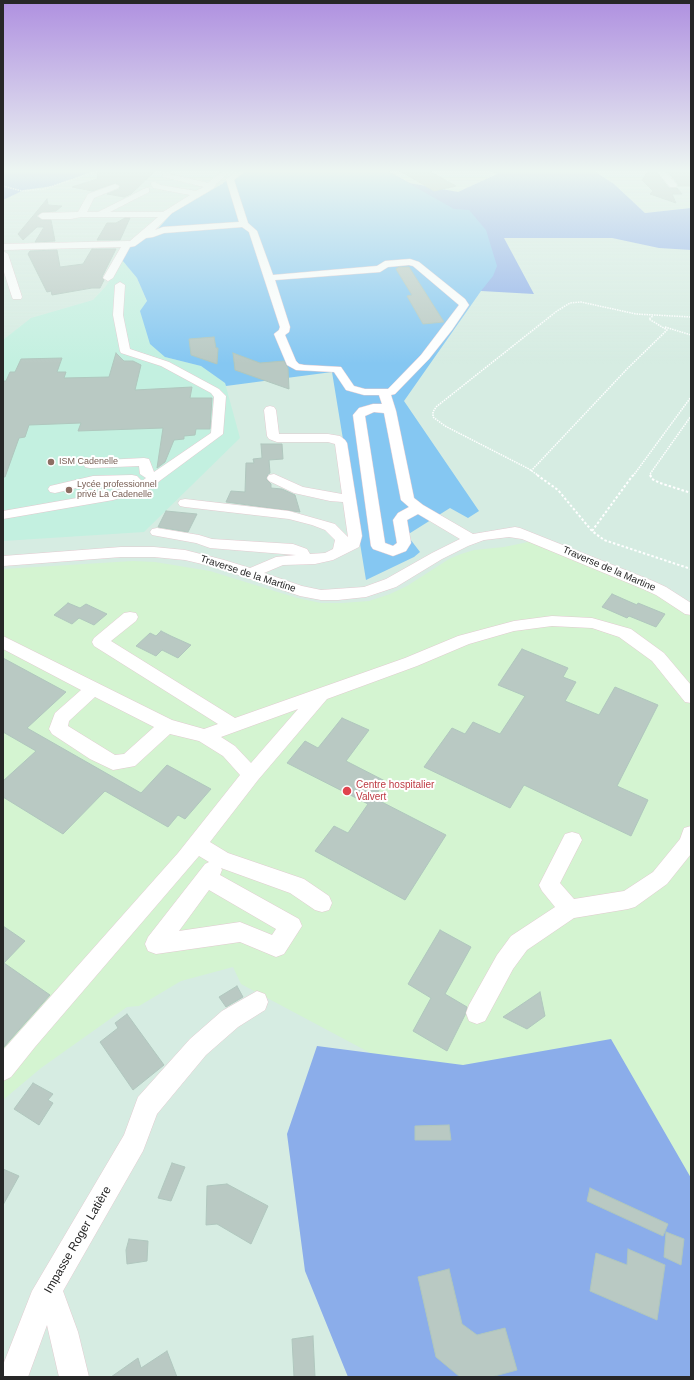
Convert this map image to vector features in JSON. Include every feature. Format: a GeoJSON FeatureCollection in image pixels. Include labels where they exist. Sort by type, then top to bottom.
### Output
{"type":"FeatureCollection","features":[{"type":"Feature","properties":{"kind":"street"},"geometry":{"type":"LineString","coordinates":[[3,247],[127,244],[135,243],[142,236],[147,235]]}},
{"type":"Feature","properties":{"kind":"street"},"geometry":{"type":"LineString","coordinates":[[254,235],[285,327],[284,332],[279,334],[291,363],[296,367],[337,369],[350,388],[364,392],[391,392],[425,356],[448,328],[464,305],[416,264],[410,262],[385,264],[380,269],[269,278]]}},
{"type":"Feature","properties":{"kind":"street"},"geometry":{"type":"LineString","coordinates":[[108,278],[127,244]]}},
{"type":"Feature","properties":{"kind":"street"},"geometry":{"type":"LineString","coordinates":[[3,254],[16,293],[3,294]]}},
{"type":"Feature","properties":{"kind":"street"},"geometry":{"type":"LineString","coordinates":[[3,515],[113,496],[141,488],[167,468],[218,434],[220,396],[215,391],[165,364],[125,351],[118,315],[120,285]]}},
{"type":"Feature","properties":{"kind":"street"},"geometry":{"type":"LineString","coordinates":[[384,392],[390,411],[408,500],[418,508],[468,537]]}},
{"type":"Feature","properties":{"kind":"street"},"geometry":{"type":"LineString","coordinates":[[390,411],[384,408],[373,408],[363,411],[359,415],[378,546],[393,551],[401,548],[404,543],[400,520],[403,516],[418,508]]}},
{"type":"Feature","properties":{"kind":"street"},"geometry":{"type":"LineString","coordinates":[[250,574],[281,560],[328,557],[354,544],[356,536],[341,443],[336,439],[328,438],[277,438],[273,436],[270,410]]}},
{"type":"Feature","properties":{"kind":"street"},"geometry":{"type":"LineString","coordinates":[[90,464],[144,462],[146,474],[156,477]]}},
{"type":"Feature","properties":{"kind":"street"},"geometry":{"type":"LineString","coordinates":[[55,489],[93,480],[132,478],[141,488]]}},
{"type":"Feature","properties":{"kind":"street"},"geometry":{"type":"LineString","coordinates":[[274,478],[299,490],[330,497],[350,499]]}},
{"type":"Feature","properties":{"kind":"street"},"geometry":{"type":"LineString","coordinates":[[185,503],[289,515],[330,526],[342,539],[340,551]]}},
{"type":"Feature","properties":{"kind":"street"},"geometry":{"type":"LineString","coordinates":[[158,532],[199,539],[210,543],[293,549],[302,552],[304,559]]}},
{"type":"Feature","properties":{"kind":"street","name":"Traverse de la Martine"},"geometry":{"type":"LineString","coordinates":[[3,561],[121,552],[154,552],[185,555],[219,563],[300,591],[321,595],[351,594],[366,592],[391,583],[468,537],[502,533],[525,535],[648,585],[661,591],[691,610]]}},
{"type":"Feature","properties":{"kind":"street"},"geometry":{"type":"LineString","coordinates":[[130,617],[100,642],[233,726]]}},
{"type":"Feature","properties":{"kind":"street"},"geometry":{"type":"LineString","coordinates":[[204,736],[411,662],[464,640],[514,626],[552,620],[592,623],[625,633],[658,657],[691,697]]}},
{"type":"Feature","properties":{"kind":"street"},"geometry":{"type":"LineString","coordinates":[[3,642],[167,726],[204,736],[229,751],[251,775]]}},
{"type":"Feature","properties":{"kind":"street"},"geometry":{"type":"LineString","coordinates":[[94,688],[61,718],[58,729],[113,763],[129,761],[167,726]]}},
{"type":"Feature","properties":{"kind":"street"},"geometry":{"type":"LineString","coordinates":[[3,1069],[27,1039],[197,845],[251,775],[320,695]]}},
{"type":"Feature","properties":{"kind":"street"},"geometry":{"type":"LineString","coordinates":[[477,1013],[505,962],[519,943],[570,908],[628,900],[660,878],[688,843],[691,834]]}},
{"type":"Feature","properties":{"kind":"street"},"geometry":{"type":"LineString","coordinates":[[570,908],[549,885],[572,840]]}},
{"type":"Feature","properties":{"kind":"street"},"geometry":{"type":"LineString","coordinates":[[197,845],[220,858],[298,886],[322,902]]}},
{"type":"Feature","properties":{"kind":"street"},"geometry":{"type":"LineString","coordinates":[[206,878],[291,926],[276,947],[240,932],[156,944],[220,858]]}},
{"type":"Feature","properties":{"kind":"street","name":"Impasse Roger Latière"},"geometry":{"type":"LineString","coordinates":[[14,1377],[42,1301],[134,1142],[147,1106],[198,1047],[230,1019],[257,1002]]}},
{"type":"Feature","properties":{"kind":"street"},"geometry":{"type":"LineString","coordinates":[[49,1290],[64,1332],[74,1377]]}},
{"type":"Feature","properties":{"kind":"path"},"geometry":{"type":"LineString","coordinates":[[661,316],[636,314],[582,302],[570,303],[557,311],[442,402],[433,412],[433,417],[444,426],[531,471],[558,490],[592,531],[604,540],[691,569]]}},
{"type":"Feature","properties":{"kind":"path"},"geometry":{"type":"LineString","coordinates":[[691,317],[653,316],[649,318],[664,327],[691,335]]}},
{"type":"Feature","properties":{"kind":"path"},"geometry":{"type":"LineString","coordinates":[[531,471],[627,369],[661,337],[667,330],[664,327]]}},
{"type":"Feature","properties":{"kind":"path"},"geometry":{"type":"LineString","coordinates":[[592,531],[691,397]]}},
{"type":"Feature","properties":{"kind":"path"},"geometry":{"type":"LineString","coordinates":[[691,416],[650,474],[652,479],[660,484],[691,493]]}},
{"type":"Feature","properties":{"kind":"shaded area"},"geometry":{"type":"Polygon","coordinates":[[[147,235],[488,235],[497,266],[493,276],[404,401],[479,511],[468,518],[450,508],[407,535],[420,552],[414,557],[366,580],[332,372],[226,386],[225,383],[201,366],[165,357],[150,344],[140,311],[147,301],[137,278],[122,260],[130,245],[147,235]]]}},
{"type":"Feature","properties":{"kind":"shaded area"},"geometry":{"type":"Polygon","coordinates":[[[407,235],[691,235],[691,250],[659,248],[612,238],[504,238],[534,294],[481,291],[407,235]]]}},
{"type":"Feature","properties":{"kind":"shaded area"},"geometry":{"type":"Polygon","coordinates":[[[122,260],[137,278],[147,302],[165,357],[201,366],[225,383],[240,438],[144,532],[3,541],[3,340],[31,318],[93,300],[106,286],[122,260]]]}},
{"type":"Feature","properties":{"kind":"shaded area","name":"Centre hospitalier Valvert"},"geometry":{"type":"Polygon","coordinates":[[[533,541],[648,588],[691,615],[691,1224],[241,984],[233,967],[181,981],[139,1006],[127,1007],[41,1068],[3,1100],[3,569],[133,561],[155,562],[210,571],[297,598],[321,603],[342,603],[369,601],[390,594],[407,586],[449,559],[461,554],[474,550],[504,547],[533,541]]]}},
{"type":"Feature","properties":{"kind":"shaded area"},"geometry":{"type":"Polygon","coordinates":[[[611,1039],[691,1178],[691,1377],[348,1377],[305,1271],[287,1134],[317,1046],[463,1065],[611,1039]]]}},
{"type":"Feature","properties":{"kind":"building"},"geometry":{"type":"Polygon","coordinates":[[[19,235],[28,235],[23,240],[19,235]]]}},
{"type":"Feature","properties":{"kind":"building"},"geometry":{"type":"Polygon","coordinates":[[[39,235],[54,235],[55,241],[35,242],[39,235]]]}},
{"type":"Feature","properties":{"kind":"building"},"geometry":{"type":"Polygon","coordinates":[[[100,235],[122,235],[120,240],[97,240],[100,235]]]}},
{"type":"Feature","properties":{"kind":"building"},"geometry":{"type":"Polygon","coordinates":[[[92,249],[116,249],[102,277],[104,280],[100,288],[52,295],[51,291],[47,292],[28,254],[30,251],[57,250],[60,267],[83,264],[92,249]]]}},
{"type":"Feature","properties":{"kind":"building"},"geometry":{"type":"Polygon","coordinates":[[[399,267],[409,267],[444,322],[423,324],[407,296],[412,295],[396,269],[399,267]]]}},
{"type":"Feature","properties":{"kind":"building"},"geometry":{"type":"Polygon","coordinates":[[[214,337],[216,348],[218,348],[217,364],[191,355],[189,339],[214,337]]]}},
{"type":"Feature","properties":{"kind":"building"},"geometry":{"type":"Polygon","coordinates":[[[116,353],[124,361],[133,361],[141,365],[135,390],[192,387],[190,398],[212,398],[210,429],[196,429],[195,435],[184,436],[184,439],[174,440],[165,462],[157,468],[163,428],[78,431],[81,423],[29,425],[25,437],[19,438],[5,477],[3,477],[3,381],[6,381],[10,372],[15,372],[21,359],[62,358],[57,372],[66,372],[64,378],[109,377],[116,353]]]}},
{"type":"Feature","properties":{"kind":"building"},"geometry":{"type":"Polygon","coordinates":[[[233,353],[260,363],[284,361],[288,368],[289,389],[235,370],[233,353]]]}},
{"type":"Feature","properties":{"kind":"building"},"geometry":{"type":"Polygon","coordinates":[[[261,444],[282,444],[283,459],[269,460],[270,473],[266,479],[271,484],[271,488],[282,489],[295,495],[300,512],[226,502],[231,491],[245,492],[246,463],[254,463],[253,459],[262,458],[261,444]]]}},
{"type":"Feature","properties":{"kind":"building"},"geometry":{"type":"Polygon","coordinates":[[[166,511],[197,514],[188,532],[158,527],[166,511]]]}},
{"type":"Feature","properties":{"kind":"building"},"geometry":{"type":"Polygon","coordinates":[[[612,594],[637,605],[638,603],[665,614],[656,627],[629,616],[627,618],[602,607],[612,594]]]}},
{"type":"Feature","properties":{"kind":"building"},"geometry":{"type":"Polygon","coordinates":[[[68,603],[80,608],[86,604],[107,614],[94,625],[79,618],[72,624],[54,615],[68,603]]]}},
{"type":"Feature","properties":{"kind":"building"},"geometry":{"type":"Polygon","coordinates":[[[161,631],[191,645],[178,658],[162,650],[156,656],[136,646],[150,633],[156,636],[161,631]]]}},
{"type":"Feature","properties":{"kind":"building"},"geometry":{"type":"Polygon","coordinates":[[[522,649],[568,668],[563,677],[576,682],[565,701],[599,715],[615,687],[658,705],[617,786],[648,800],[631,836],[524,785],[510,808],[424,767],[452,728],[465,734],[473,722],[500,734],[525,696],[498,685],[522,649]]]}},
{"type":"Feature","properties":{"kind":"building"},"geometry":{"type":"Polygon","coordinates":[[[3,658],[66,692],[27,728],[141,793],[167,765],[211,789],[185,819],[178,815],[168,827],[105,791],[63,834],[3,797],[3,781],[36,751],[3,732],[3,658]]]}},
{"type":"Feature","properties":{"kind":"building"},"geometry":{"type":"Polygon","coordinates":[[[342,718],[369,730],[346,761],[385,781],[374,798],[446,835],[405,900],[315,851],[334,826],[348,833],[368,804],[287,763],[305,741],[318,748],[342,718]]]}},
{"type":"Feature","properties":{"kind":"building"},"geometry":{"type":"Polygon","coordinates":[[[3,926],[25,941],[4,963],[50,995],[3,1048],[3,926]]]}},
{"type":"Feature","properties":{"kind":"building"},"geometry":{"type":"Polygon","coordinates":[[[440,930],[471,947],[445,994],[467,1007],[465,1015],[447,1051],[413,1031],[431,998],[408,984],[440,930]]]}},
{"type":"Feature","properties":{"kind":"building"},"geometry":{"type":"Polygon","coordinates":[[[237,986],[243,997],[226,1007],[219,997],[237,986]]]}},
{"type":"Feature","properties":{"kind":"building"},"geometry":{"type":"Polygon","coordinates":[[[540,992],[545,1016],[527,1029],[503,1017],[540,992]]]}},
{"type":"Feature","properties":{"kind":"building"},"geometry":{"type":"Polygon","coordinates":[[[127,1014],[164,1065],[133,1090],[100,1042],[118,1028],[115,1023],[127,1014]]]}},
{"type":"Feature","properties":{"kind":"building"},"geometry":{"type":"Polygon","coordinates":[[[33,1083],[53,1094],[48,1100],[53,1103],[39,1125],[14,1109],[33,1083]]]}},
{"type":"Feature","properties":{"kind":"building"},"geometry":{"type":"Polygon","coordinates":[[[449,1125],[451,1140],[415,1140],[415,1126],[449,1125]]]}},
{"type":"Feature","properties":{"kind":"building"},"geometry":{"type":"Polygon","coordinates":[[[172,1163],[185,1167],[171,1201],[158,1198],[172,1163]]]}},
{"type":"Feature","properties":{"kind":"building"},"geometry":{"type":"Polygon","coordinates":[[[3,1169],[19,1176],[3,1205],[3,1169]]]}},
{"type":"Feature","properties":{"kind":"building"},"geometry":{"type":"Polygon","coordinates":[[[227,1184],[268,1206],[251,1244],[217,1224],[206,1225],[207,1186],[227,1184]]]}},
{"type":"Feature","properties":{"kind":"building"},"geometry":{"type":"Polygon","coordinates":[[[590,1188],[668,1224],[663,1236],[587,1201],[590,1188]]]}},
{"type":"Feature","properties":{"kind":"building"},"geometry":{"type":"Polygon","coordinates":[[[666,1232],[684,1239],[681,1265],[664,1257],[666,1232]]]}},
{"type":"Feature","properties":{"kind":"building"},"geometry":{"type":"Polygon","coordinates":[[[129,1239],[148,1241],[147,1261],[127,1264],[126,1250],[129,1239]]]}},
{"type":"Feature","properties":{"kind":"building"},"geometry":{"type":"Polygon","coordinates":[[[628,1249],[665,1265],[657,1320],[590,1291],[596,1253],[627,1265],[628,1249]]]}},
{"type":"Feature","properties":{"kind":"building"},"geometry":{"type":"Polygon","coordinates":[[[449,1269],[462,1324],[477,1335],[505,1328],[517,1370],[491,1377],[460,1377],[436,1357],[418,1277],[449,1269]]]}},
{"type":"Feature","properties":{"kind":"building"},"geometry":{"type":"Polygon","coordinates":[[[313,1336],[315,1377],[294,1377],[292,1339],[313,1336]]]}},
{"type":"Feature","properties":{"kind":"building"},"geometry":{"type":"Polygon","coordinates":[[[167,1351],[177,1377],[111,1377],[138,1358],[141,1368],[167,1351]]]}},
{"type":"Feature","properties":{"kind":"place","name":"ISM Cadenelle"},"geometry":{"type":"Point","coordinates":[51,462]}},
{"type":"Feature","properties":{"kind":"place","name":"Lycée professionnel privé La Cadenelle"},"geometry":{"type":"Point","coordinates":[69,490]}},
{"type":"Feature","properties":{"kind":"place","name":"Centre hospitalier Valvert"},"geometry":{"type":"Point","coordinates":[347,791]}}]}
